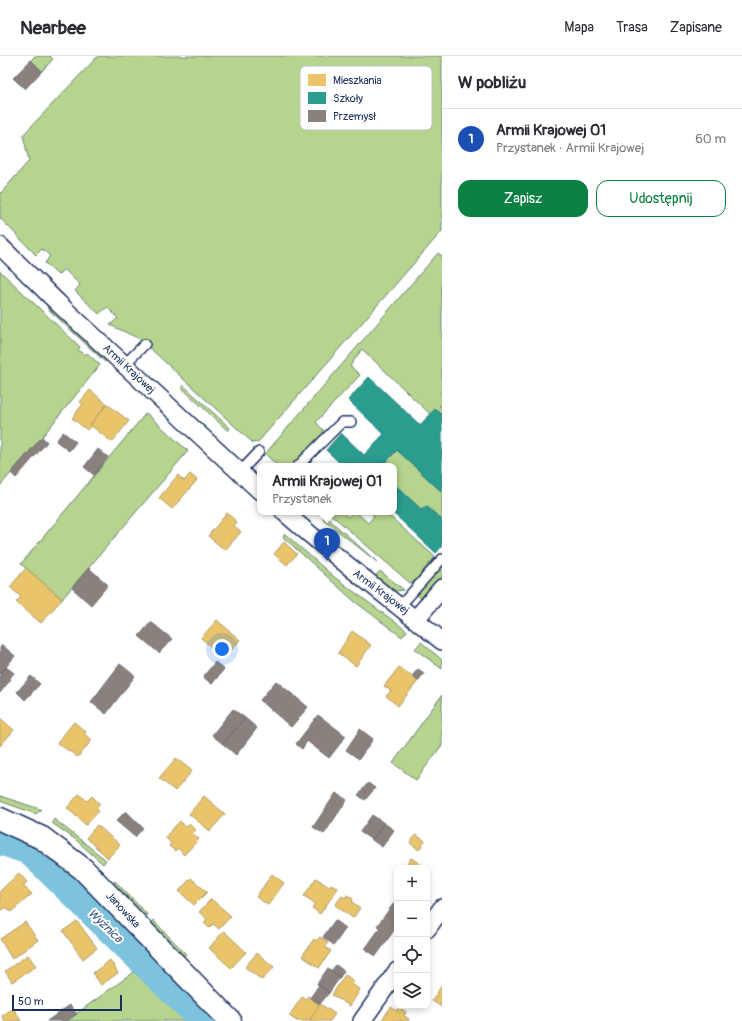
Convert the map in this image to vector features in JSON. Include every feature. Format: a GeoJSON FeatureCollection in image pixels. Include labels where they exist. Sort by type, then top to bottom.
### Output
{"type":"FeatureCollection","features":[{"type":"Feature","properties":{"kind":"street","name":"Armii Krajowej"},"geometry":{"type":"LineString","coordinates":[[0,246],[124,365],[257,488]]}},
{"type":"Feature","properties":{"kind":"street","name":"Armii Krajowej"},"geometry":{"type":"LineString","coordinates":[[287,515],[329,552],[400,606],[442,641]]}},
{"type":"Feature","properties":{"kind":"street"},"geometry":{"type":"LineString","coordinates":[[416,619],[442,588]]}},
{"type":"Feature","properties":{"kind":"street","name":"Janowska"},"geometry":{"type":"LineString","coordinates":[[0,819],[42,838],[83,869],[230,1021]]}},
{"type":"Feature","properties":{"kind":"street"},"geometry":{"type":"LineString","coordinates":[[430,925],[442,908]]}},
{"type":"Feature","properties":{"kind":"street"},"geometry":{"type":"LineString","coordinates":[[362,1021],[396,973]]}},
{"type":"Feature","properties":{"kind":"lane"},"geometry":{"type":"LineString","coordinates":[[124,365],[146,344]]}},
{"type":"Feature","properties":{"kind":"lane"},"geometry":{"type":"LineString","coordinates":[[301,463],[342,422],[351,422]]}},
{"type":"Feature","properties":{"kind":"lane"},"geometry":{"type":"LineString","coordinates":[[240,472],[259,452]]}},
{"type":"Feature","properties":{"kind":"lane"},"geometry":{"type":"LineString","coordinates":[[400,606],[442,559]]}},
{"type":"Feature","properties":{"kind":"green space"},"geometry":{"type":"Polygon","coordinates":[[[35,56],[50,56],[53,59],[42,71],[31,60],[35,56]]]}},
{"type":"Feature","properties":{"kind":"green space"},"geometry":{"type":"Polygon","coordinates":[[[98,56],[442,56],[442,231],[258,442],[253,443],[140,339],[110,325],[118,318],[107,307],[99,314],[75,291],[80,285],[64,269],[58,275],[45,263],[50,256],[42,249],[36,255],[0,218],[0,194],[29,161],[23,135],[98,56]]]}},
{"type":"Feature","properties":{"kind":"green space"},"geometry":{"type":"Polygon","coordinates":[[[438,253],[442,256],[442,391],[440,392],[442,395],[442,405],[439,406],[442,408],[442,415],[435,409],[430,414],[362,349],[350,366],[360,375],[316,422],[325,432],[295,463],[275,463],[265,454],[438,253]]]}},
{"type":"Feature","properties":{"kind":"green space"},"geometry":{"type":"Polygon","coordinates":[[[0,271],[80,347],[78,350],[85,355],[87,353],[100,365],[0,486],[0,271]]]}},
{"type":"Feature","properties":{"kind":"green space"},"geometry":{"type":"Polygon","coordinates":[[[49,305],[107,360],[105,362],[47,308],[49,305]]]}},
{"type":"Feature","properties":{"kind":"green space"},"geometry":{"type":"Polygon","coordinates":[[[183,385],[230,428],[228,431],[181,387],[183,385]]]}},
{"type":"Feature","properties":{"kind":"green space"},"geometry":{"type":"Polygon","coordinates":[[[146,413],[188,451],[62,599],[21,564],[146,413]]]}},
{"type":"Feature","properties":{"kind":"green space"},"geometry":{"type":"Polygon","coordinates":[[[397,450],[442,492],[442,520],[427,506],[422,510],[397,487],[397,463],[385,463],[397,450]]]}},
{"type":"Feature","properties":{"kind":"green space"},"geometry":{"type":"Polygon","coordinates":[[[324,515],[377,562],[323,519],[324,515]]]}},
{"type":"Feature","properties":{"kind":"green space"},"geometry":{"type":"Polygon","coordinates":[[[331,515],[346,515],[348,517],[350,515],[359,515],[368,523],[374,516],[373,515],[388,515],[435,557],[414,582],[410,583],[331,515]]]}},
{"type":"Feature","properties":{"kind":"green space"},"geometry":{"type":"Polygon","coordinates":[[[285,534],[333,576],[407,631],[402,637],[354,601],[283,537],[285,534]]]}},
{"type":"Feature","properties":{"kind":"green space"},"geometry":{"type":"Polygon","coordinates":[[[442,561],[442,580],[425,602],[416,594],[442,561]]]}},
{"type":"Feature","properties":{"kind":"green space"},"geometry":{"type":"Polygon","coordinates":[[[380,571],[404,590],[395,591],[377,579],[376,575],[380,571]]]}},
{"type":"Feature","properties":{"kind":"green space"},"geometry":{"type":"Polygon","coordinates":[[[421,642],[442,660],[442,669],[415,649],[421,642]]]}},
{"type":"Feature","properties":{"kind":"green space"},"geometry":{"type":"Polygon","coordinates":[[[442,695],[442,745],[416,780],[393,763],[442,695]]]}},
{"type":"Feature","properties":{"kind":"green space"},"geometry":{"type":"Polygon","coordinates":[[[0,796],[41,810],[36,814],[0,801],[0,796]]]}},
{"type":"Feature","properties":{"kind":"green space"},"geometry":{"type":"Polygon","coordinates":[[[54,819],[106,860],[103,864],[76,840],[52,823],[54,819]]]}},
{"type":"Feature","properties":{"kind":"green space"},"geometry":{"type":"Polygon","coordinates":[[[0,830],[35,846],[57,861],[89,890],[89,894],[83,900],[31,850],[0,840],[0,830]]]}},
{"type":"Feature","properties":{"kind":"green space"},"geometry":{"type":"Polygon","coordinates":[[[115,881],[147,914],[145,917],[143,917],[113,886],[115,881]]]}},
{"type":"Feature","properties":{"kind":"green space"},"geometry":{"type":"Polygon","coordinates":[[[94,899],[98,899],[119,922],[120,926],[115,931],[87,904],[94,899]]]}},
{"type":"Feature","properties":{"kind":"green space"},"geometry":{"type":"Polygon","coordinates":[[[153,920],[186,954],[183,957],[151,924],[153,920]]]}},
{"type":"Feature","properties":{"kind":"green space"},"geometry":{"type":"Polygon","coordinates":[[[123,928],[127,930],[144,949],[140,956],[116,933],[123,928]]]}},
{"type":"Feature","properties":{"kind":"green space"},"geometry":{"type":"Polygon","coordinates":[[[151,957],[214,1021],[205,1021],[145,962],[151,957]]]}},
{"type":"Feature","properties":{"kind":"green space"},"geometry":{"type":"Polygon","coordinates":[[[143,964],[200,1021],[66,1021],[137,970],[143,964]]]}},
{"type":"Feature","properties":{"kind":"building: Mieszkania"},"geometry":{"type":"Polygon","coordinates":[[[90,390],[107,404],[87,430],[72,418],[83,404],[80,402],[90,390]]]}},
{"type":"Feature","properties":{"kind":"building: Mieszkania"},"geometry":{"type":"Polygon","coordinates":[[[107,404],[129,421],[112,442],[90,425],[107,404]]]}},
{"type":"Feature","properties":{"kind":"building: Mieszkania"},"geometry":{"type":"Polygon","coordinates":[[[190,474],[197,480],[172,509],[159,498],[178,475],[184,481],[190,474]]]}},
{"type":"Feature","properties":{"kind":"building: Mieszkania"},"geometry":{"type":"Polygon","coordinates":[[[227,513],[237,522],[234,526],[241,532],[225,550],[208,536],[227,513]]]}},
{"type":"Feature","properties":{"kind":"building: Mieszkania"},"geometry":{"type":"Polygon","coordinates":[[[284,542],[297,554],[287,565],[274,554],[284,542]]]}},
{"type":"Feature","properties":{"kind":"building: Mieszkania"},"geometry":{"type":"Polygon","coordinates":[[[26,568],[62,599],[41,623],[16,602],[21,597],[10,587],[26,568]]]}},
{"type":"Feature","properties":{"kind":"building: Mieszkania"},"geometry":{"type":"Polygon","coordinates":[[[217,620],[240,640],[226,656],[221,651],[219,654],[201,638],[217,620]]]}},
{"type":"Feature","properties":{"kind":"building: Mieszkania"},"geometry":{"type":"Polygon","coordinates":[[[352,631],[371,645],[356,666],[338,653],[352,631]]]}},
{"type":"Feature","properties":{"kind":"building: Mieszkania"},"geometry":{"type":"Polygon","coordinates":[[[399,667],[418,681],[398,706],[386,696],[391,691],[384,686],[399,667]]]}},
{"type":"Feature","properties":{"kind":"building: Mieszkania"},"geometry":{"type":"Polygon","coordinates":[[[0,718],[14,730],[0,746],[0,718]]]}},
{"type":"Feature","properties":{"kind":"building: Mieszkania"},"geometry":{"type":"Polygon","coordinates":[[[74,722],[86,732],[84,734],[92,740],[78,757],[57,743],[74,722]]]}},
{"type":"Feature","properties":{"kind":"building: Mieszkania"},"geometry":{"type":"Polygon","coordinates":[[[176,758],[192,771],[175,791],[159,778],[176,758]]]}},
{"type":"Feature","properties":{"kind":"building: Mieszkania"},"geometry":{"type":"Polygon","coordinates":[[[79,794],[87,801],[92,796],[100,804],[96,809],[99,811],[86,825],[67,808],[79,794]]]}},
{"type":"Feature","properties":{"kind":"building: Mieszkania"},"geometry":{"type":"Polygon","coordinates":[[[204,796],[225,814],[210,831],[189,814],[204,796]]]}},
{"type":"Feature","properties":{"kind":"building: Mieszkania"},"geometry":{"type":"Polygon","coordinates":[[[180,821],[186,827],[190,824],[196,830],[192,833],[199,839],[184,855],[178,848],[175,851],[169,846],[171,843],[165,837],[180,821]]]}},
{"type":"Feature","properties":{"kind":"building: Mieszkania"},"geometry":{"type":"Polygon","coordinates":[[[97,825],[120,845],[108,858],[86,838],[97,825]]]}},
{"type":"Feature","properties":{"kind":"building: Mieszkania"},"geometry":{"type":"Polygon","coordinates":[[[416,835],[425,841],[419,850],[410,843],[416,835]]]}},
{"type":"Feature","properties":{"kind":"building: Mieszkania"},"geometry":{"type":"Polygon","coordinates":[[[411,858],[422,865],[406,865],[411,858]]]}},
{"type":"Feature","properties":{"kind":"building: Mieszkania"},"geometry":{"type":"Polygon","coordinates":[[[19,873],[27,882],[23,886],[32,894],[11,912],[6,907],[0,911],[0,891],[19,873]]]}},
{"type":"Feature","properties":{"kind":"building: Mieszkania"},"geometry":{"type":"Polygon","coordinates":[[[272,874],[284,883],[268,905],[256,897],[272,874]]]}},
{"type":"Feature","properties":{"kind":"building: Mieszkania"},"geometry":{"type":"Polygon","coordinates":[[[191,878],[207,892],[194,905],[179,891],[191,878]]]}},
{"type":"Feature","properties":{"kind":"building: Mieszkania"},"geometry":{"type":"Polygon","coordinates":[[[316,878],[329,887],[331,884],[338,888],[320,914],[312,908],[315,903],[304,896],[316,878]]]}},
{"type":"Feature","properties":{"kind":"building: Mieszkania"},"geometry":{"type":"Polygon","coordinates":[[[347,895],[353,899],[352,902],[360,908],[353,918],[335,905],[342,896],[345,898],[347,895]]]}},
{"type":"Feature","properties":{"kind":"building: Mieszkania"},"geometry":{"type":"Polygon","coordinates":[[[211,899],[231,916],[219,929],[213,924],[209,928],[204,923],[207,919],[199,912],[211,899]]]}},
{"type":"Feature","properties":{"kind":"building: Mieszkania"},"geometry":{"type":"Polygon","coordinates":[[[77,921],[97,948],[83,959],[63,931],[77,921]]]}},
{"type":"Feature","properties":{"kind":"building: Mieszkania"},"geometry":{"type":"Polygon","coordinates":[[[25,922],[38,940],[12,959],[0,939],[25,922]]]}},
{"type":"Feature","properties":{"kind":"building: Mieszkania"},"geometry":{"type":"Polygon","coordinates":[[[224,931],[246,952],[231,968],[209,948],[224,931]]]}},
{"type":"Feature","properties":{"kind":"building: Mieszkania"},"geometry":{"type":"Polygon","coordinates":[[[320,937],[328,942],[325,947],[331,951],[319,968],[302,956],[314,939],[316,941],[320,937]]]}},
{"type":"Feature","properties":{"kind":"building: Mieszkania"},"geometry":{"type":"Polygon","coordinates":[[[257,953],[274,967],[262,980],[245,967],[257,953]]]}},
{"type":"Feature","properties":{"kind":"building: Mieszkania"},"geometry":{"type":"Polygon","coordinates":[[[28,955],[36,966],[12,982],[5,971],[28,955]]]}},
{"type":"Feature","properties":{"kind":"building: Mieszkania"},"geometry":{"type":"Polygon","coordinates":[[[110,960],[118,973],[101,985],[93,973],[110,960]]]}},
{"type":"Feature","properties":{"kind":"building: Mieszkania"},"geometry":{"type":"Polygon","coordinates":[[[345,975],[354,981],[352,984],[360,990],[350,1006],[332,995],[345,975]]]}},
{"type":"Feature","properties":{"kind":"building: Mieszkania"},"geometry":{"type":"Polygon","coordinates":[[[442,985],[442,1007],[432,1001],[442,985]]]}},
{"type":"Feature","properties":{"kind":"building: Mieszkania"},"geometry":{"type":"Polygon","coordinates":[[[308,996],[320,1004],[309,1021],[297,1021],[289,1016],[302,997],[306,999],[308,996]]]}},
{"type":"Feature","properties":{"kind":"building: Mieszkania"},"geometry":{"type":"Polygon","coordinates":[[[320,1004],[335,1014],[330,1021],[309,1021],[320,1004]]]}},
{"type":"Feature","properties":{"kind":"building: Mieszkania"},"geometry":{"type":"Polygon","coordinates":[[[391,1007],[397,1011],[398,1009],[402,1009],[406,1012],[404,1016],[409,1019],[408,1021],[381,1021],[391,1007]]]}},
{"type":"Feature","properties":{"kind":"building: Mieszkania"},"geometry":{"type":"Polygon","coordinates":[[[13,1008],[21,1021],[5,1021],[2,1016],[13,1008]]]}},
{"type":"Feature","properties":{"kind":"building: Szkoły"},"geometry":{"type":"Polygon","coordinates":[[[369,377],[420,425],[435,409],[442,415],[442,492],[397,450],[385,463],[340,463],[326,450],[341,433],[364,455],[384,434],[348,400],[369,377]]]}},
{"type":"Feature","properties":{"kind":"building: Szkoły"},"geometry":{"type":"Polygon","coordinates":[[[397,487],[422,510],[426,506],[442,520],[442,546],[436,553],[395,515],[397,515],[397,487]]]}},
{"type":"Feature","properties":{"kind":"building: Przemysł"},"geometry":{"type":"Polygon","coordinates":[[[31,60],[42,71],[25,89],[13,78],[31,60]]]}},
{"type":"Feature","properties":{"kind":"building: Przemysł"},"geometry":{"type":"Polygon","coordinates":[[[63,432],[76,442],[69,451],[56,441],[63,432]]]}},
{"type":"Feature","properties":{"kind":"building: Przemysł"},"geometry":{"type":"Polygon","coordinates":[[[42,437],[47,442],[16,478],[11,473],[42,437]]]}},
{"type":"Feature","properties":{"kind":"building: Przemysł"},"geometry":{"type":"Polygon","coordinates":[[[98,449],[108,457],[94,475],[84,467],[98,449]]]}},
{"type":"Feature","properties":{"kind":"building: Przemysł"},"geometry":{"type":"Polygon","coordinates":[[[89,568],[108,585],[91,605],[72,588],[89,568]]]}},
{"type":"Feature","properties":{"kind":"building: Przemysł"},"geometry":{"type":"Polygon","coordinates":[[[151,622],[172,639],[159,653],[139,636],[151,622]]]}},
{"type":"Feature","properties":{"kind":"building: Przemysł"},"geometry":{"type":"Polygon","coordinates":[[[2,645],[15,656],[0,674],[0,648],[2,645]]]}},
{"type":"Feature","properties":{"kind":"building: Przemysł"},"geometry":{"type":"Polygon","coordinates":[[[215,662],[224,669],[212,684],[203,677],[215,662]]]}},
{"type":"Feature","properties":{"kind":"building: Przemysł"},"geometry":{"type":"Polygon","coordinates":[[[120,664],[135,676],[106,714],[91,702],[120,664]]]}},
{"type":"Feature","properties":{"kind":"building: Przemysł"},"geometry":{"type":"Polygon","coordinates":[[[6,667],[14,673],[0,693],[0,674],[6,667]]]}},
{"type":"Feature","properties":{"kind":"building: Przemysł"},"geometry":{"type":"Polygon","coordinates":[[[418,669],[424,673],[418,681],[412,676],[418,669]]]}},
{"type":"Feature","properties":{"kind":"building: Przemysł"},"geometry":{"type":"Polygon","coordinates":[[[31,676],[40,684],[25,700],[17,692],[31,676]]]}},
{"type":"Feature","properties":{"kind":"building: Przemysł"},"geometry":{"type":"Polygon","coordinates":[[[276,681],[308,707],[291,727],[260,700],[276,681]]]}},
{"type":"Feature","properties":{"kind":"building: Przemysł"},"geometry":{"type":"Polygon","coordinates":[[[233,709],[245,718],[223,744],[212,735],[233,709]]]}},
{"type":"Feature","properties":{"kind":"building: Przemysł"},"geometry":{"type":"Polygon","coordinates":[[[318,715],[346,736],[329,758],[307,741],[302,749],[296,744],[318,715]]]}},
{"type":"Feature","properties":{"kind":"building: Przemysł"},"geometry":{"type":"Polygon","coordinates":[[[245,718],[257,728],[236,755],[223,744],[245,718]]]}},
{"type":"Feature","properties":{"kind":"building: Przemysł"},"geometry":{"type":"Polygon","coordinates":[[[360,729],[373,739],[359,759],[346,750],[360,729]]]}},
{"type":"Feature","properties":{"kind":"building: Przemysł"},"geometry":{"type":"Polygon","coordinates":[[[368,783],[375,788],[365,800],[358,795],[368,783]]]}},
{"type":"Feature","properties":{"kind":"building: Przemysł"},"geometry":{"type":"Polygon","coordinates":[[[336,793],[347,800],[324,834],[313,827],[336,793]]]}},
{"type":"Feature","properties":{"kind":"building: Przemysł"},"geometry":{"type":"Polygon","coordinates":[[[126,811],[143,828],[135,837],[116,821],[126,811]]]}},
{"type":"Feature","properties":{"kind":"building: Przemysł"},"geometry":{"type":"Polygon","coordinates":[[[372,815],[384,823],[372,840],[360,832],[372,815]]]}},
{"type":"Feature","properties":{"kind":"building: Przemysł"},"geometry":{"type":"Polygon","coordinates":[[[384,823],[394,830],[382,847],[372,840],[384,823]]]}},
{"type":"Feature","properties":{"kind":"building: Przemysł"},"geometry":{"type":"Polygon","coordinates":[[[394,903],[394,930],[376,956],[365,949],[380,928],[377,926],[394,903]]]}},
{"type":"Feature","properties":{"kind":"building: Przemysł"},"geometry":{"type":"Polygon","coordinates":[[[335,920],[346,928],[334,945],[323,937],[335,920]]]}},
{"type":"Feature","properties":{"kind":"building: Przemysł"},"geometry":{"type":"Polygon","coordinates":[[[336,965],[344,971],[340,977],[331,971],[336,965]]]}},
{"type":"Feature","properties":{"kind":"building: Przemysł"},"geometry":{"type":"Polygon","coordinates":[[[328,968],[340,977],[329,993],[317,984],[328,968]]]}},
{"type":"Feature","properties":{"kind":"building: Przemysł"},"geometry":{"type":"Polygon","coordinates":[[[319,985],[329,993],[320,1004],[310,998],[319,985]]]}},
{"type":"Feature","properties":{"kind":"building: Przemysł"},"geometry":{"type":"Polygon","coordinates":[[[70,1005],[77,1014],[66,1021],[47,1021],[70,1005]]]}},
{"type":"Feature","properties":{"kind":"waterway","name":"Wyżnica"},"geometry":{"type":"LineString","coordinates":[[0,842],[29,852],[202,1021]]}},
{"type":"Feature","properties":{"kind":"place","name":"Armii Krajowej 01"},"geometry":{"type":"Point","coordinates":[327,561]}}]}
